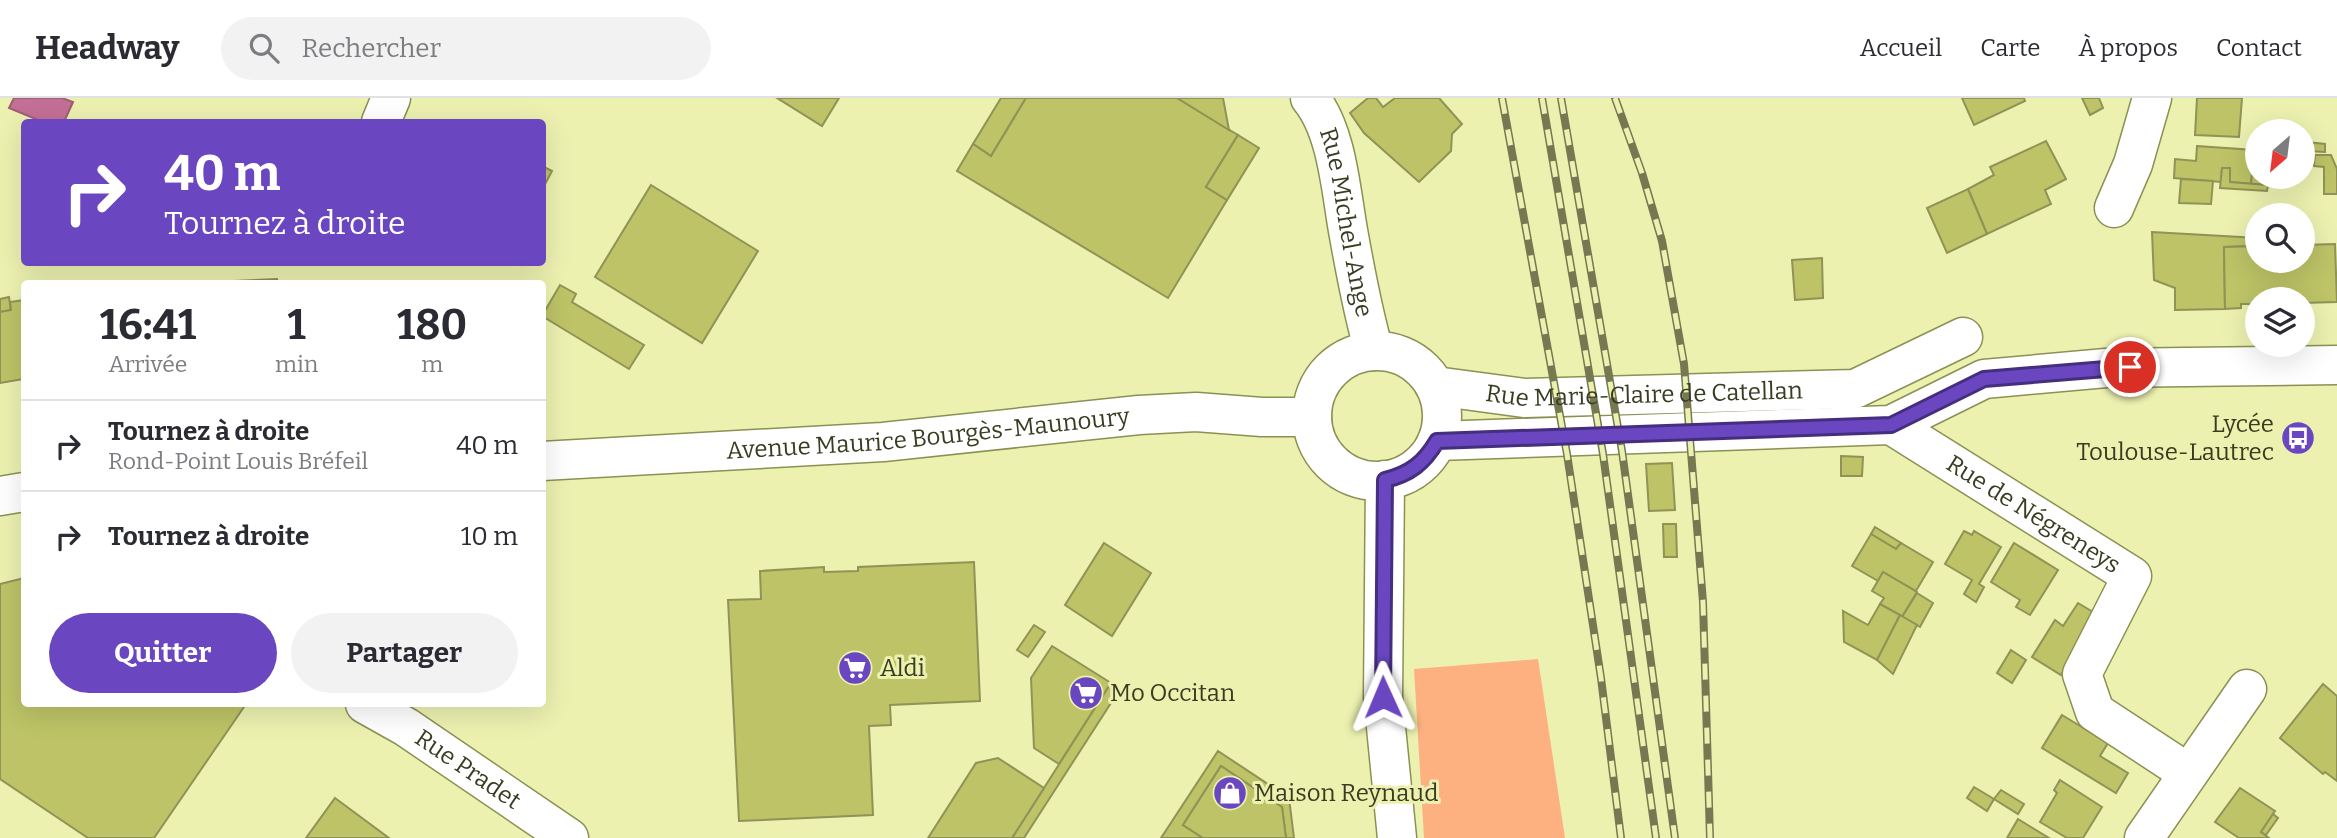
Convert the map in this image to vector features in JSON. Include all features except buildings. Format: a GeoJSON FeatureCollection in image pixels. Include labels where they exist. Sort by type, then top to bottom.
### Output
{"type":"FeatureCollection","features":[{"type":"Feature","properties":{"kind":"street"},"geometry":{"type":"LineString","coordinates":[[382,119],[391,98]]}},
{"type":"Feature","properties":{"kind":"street","name":"Rue Michel-Ange"},"geometry":{"type":"LineString","coordinates":[[1310,98],[1325,124],[1333,151],[1361,304],[1374,351]]}},
{"type":"Feature","properties":{"kind":"street"},"geometry":{"type":"LineString","coordinates":[[2114,208],[2133,164],[2152,98]]}},
{"type":"Feature","properties":{"kind":"street","name":"Rue Marie-Claire de Catellan"},"geometry":{"type":"LineString","coordinates":[[1435,386],[1524,398],[1854,389],[1963,337]]}},
{"type":"Feature","properties":{"kind":"street"},"geometry":{"type":"LineString","coordinates":[[1374,351],[1392,353],[1410,360],[1435,386],[1442,413],[1437,441],[1429,456],[1402,476],[1367,480],[1350,475],[1335,466],[1323,452],[1315,436],[1312,417],[1315,398],[1323,379],[1337,365],[1354,355],[1374,351]]}},
{"type":"Feature","properties":{"kind":"street","name":"Rue Marie-Claire de Catellan"},"geometry":{"type":"LineString","coordinates":[[1437,441],[1891,425],[1984,379],[2106,368],[2337,365]]}},
{"type":"Feature","properties":{"kind":"street","name":"Avenue Maurice Bourgès-Maunoury"},"geometry":{"type":"LineString","coordinates":[[546,461],[884,442],[1139,415],[1196,412],[1262,417],[1312,417]]}},
{"type":"Feature","properties":{"kind":"street","name":"Rue de Négreneys"},"geometry":{"type":"LineString","coordinates":[[1891,425],[2132,576],[2082,674],[2095,712],[2188,773]]}},
{"type":"Feature","properties":{"kind":"street"},"geometry":{"type":"LineString","coordinates":[[1385,480],[1383,697],[1397,838]]}},
{"type":"Feature","properties":{"kind":"street"},"geometry":{"type":"LineString","coordinates":[[0,496],[21,492]]}},
{"type":"Feature","properties":{"kind":"street"},"geometry":{"type":"LineString","coordinates":[[2144,838],[2247,689]]}},
{"type":"Feature","properties":{"kind":"street","name":"Rue Pradet"},"geometry":{"type":"LineString","coordinates":[[370,707],[406,727],[569,838]]}},
{"type":"Feature","properties":{"kind":"shaded area"},"geometry":{"type":"Polygon","coordinates":[[[14,98],[62,98],[73,102],[65,119],[36,119],[9,108],[14,98]]]}},
{"type":"Feature","properties":{"kind":"shaded area"},"geometry":{"type":"Polygon","coordinates":[[[1538,659],[1565,838],[1424,838],[1414,669],[1538,659]]]}},
{"type":"Feature","properties":{"kind":"railway"},"geometry":{"type":"LineString","coordinates":[[1502,98],[1567,454],[1601,678],[1621,838]]}},
{"type":"Feature","properties":{"kind":"railway"},"geometry":{"type":"LineString","coordinates":[[1542,98],[1603,454],[1656,838]]}},
{"type":"Feature","properties":{"kind":"railway"},"geometry":{"type":"LineString","coordinates":[[1561,98],[1622,451],[1675,838]]}},
{"type":"Feature","properties":{"kind":"railway"},"geometry":{"type":"LineString","coordinates":[[1615,98],[1642,173],[1662,241],[1684,364],[1703,602],[1710,838]]}},
{"type":"Feature","properties":{"kind":"place","name":"Lycée Toulouse-Lautrec"},"geometry":{"type":"Point","coordinates":[2298,438]}},
{"type":"Feature","properties":{"kind":"place","name":"Aldi"},"geometry":{"type":"Point","coordinates":[855,668]}},
{"type":"Feature","properties":{"kind":"place","name":"Mo Occitan"},"geometry":{"type":"Point","coordinates":[1086,693]}},
{"type":"Feature","properties":{"kind":"place","name":"Maison Reynaud"},"geometry":{"type":"Point","coordinates":[1230,793]}},
{"type":"Feature","properties":{"kind":"route"},"geometry":{"type":"LineString","coordinates":[[1383,697],[1385,480],[1402,476],[1417,467],[1429,456],[1437,441],[1891,425],[1984,379],[2130,367]]}}]}
